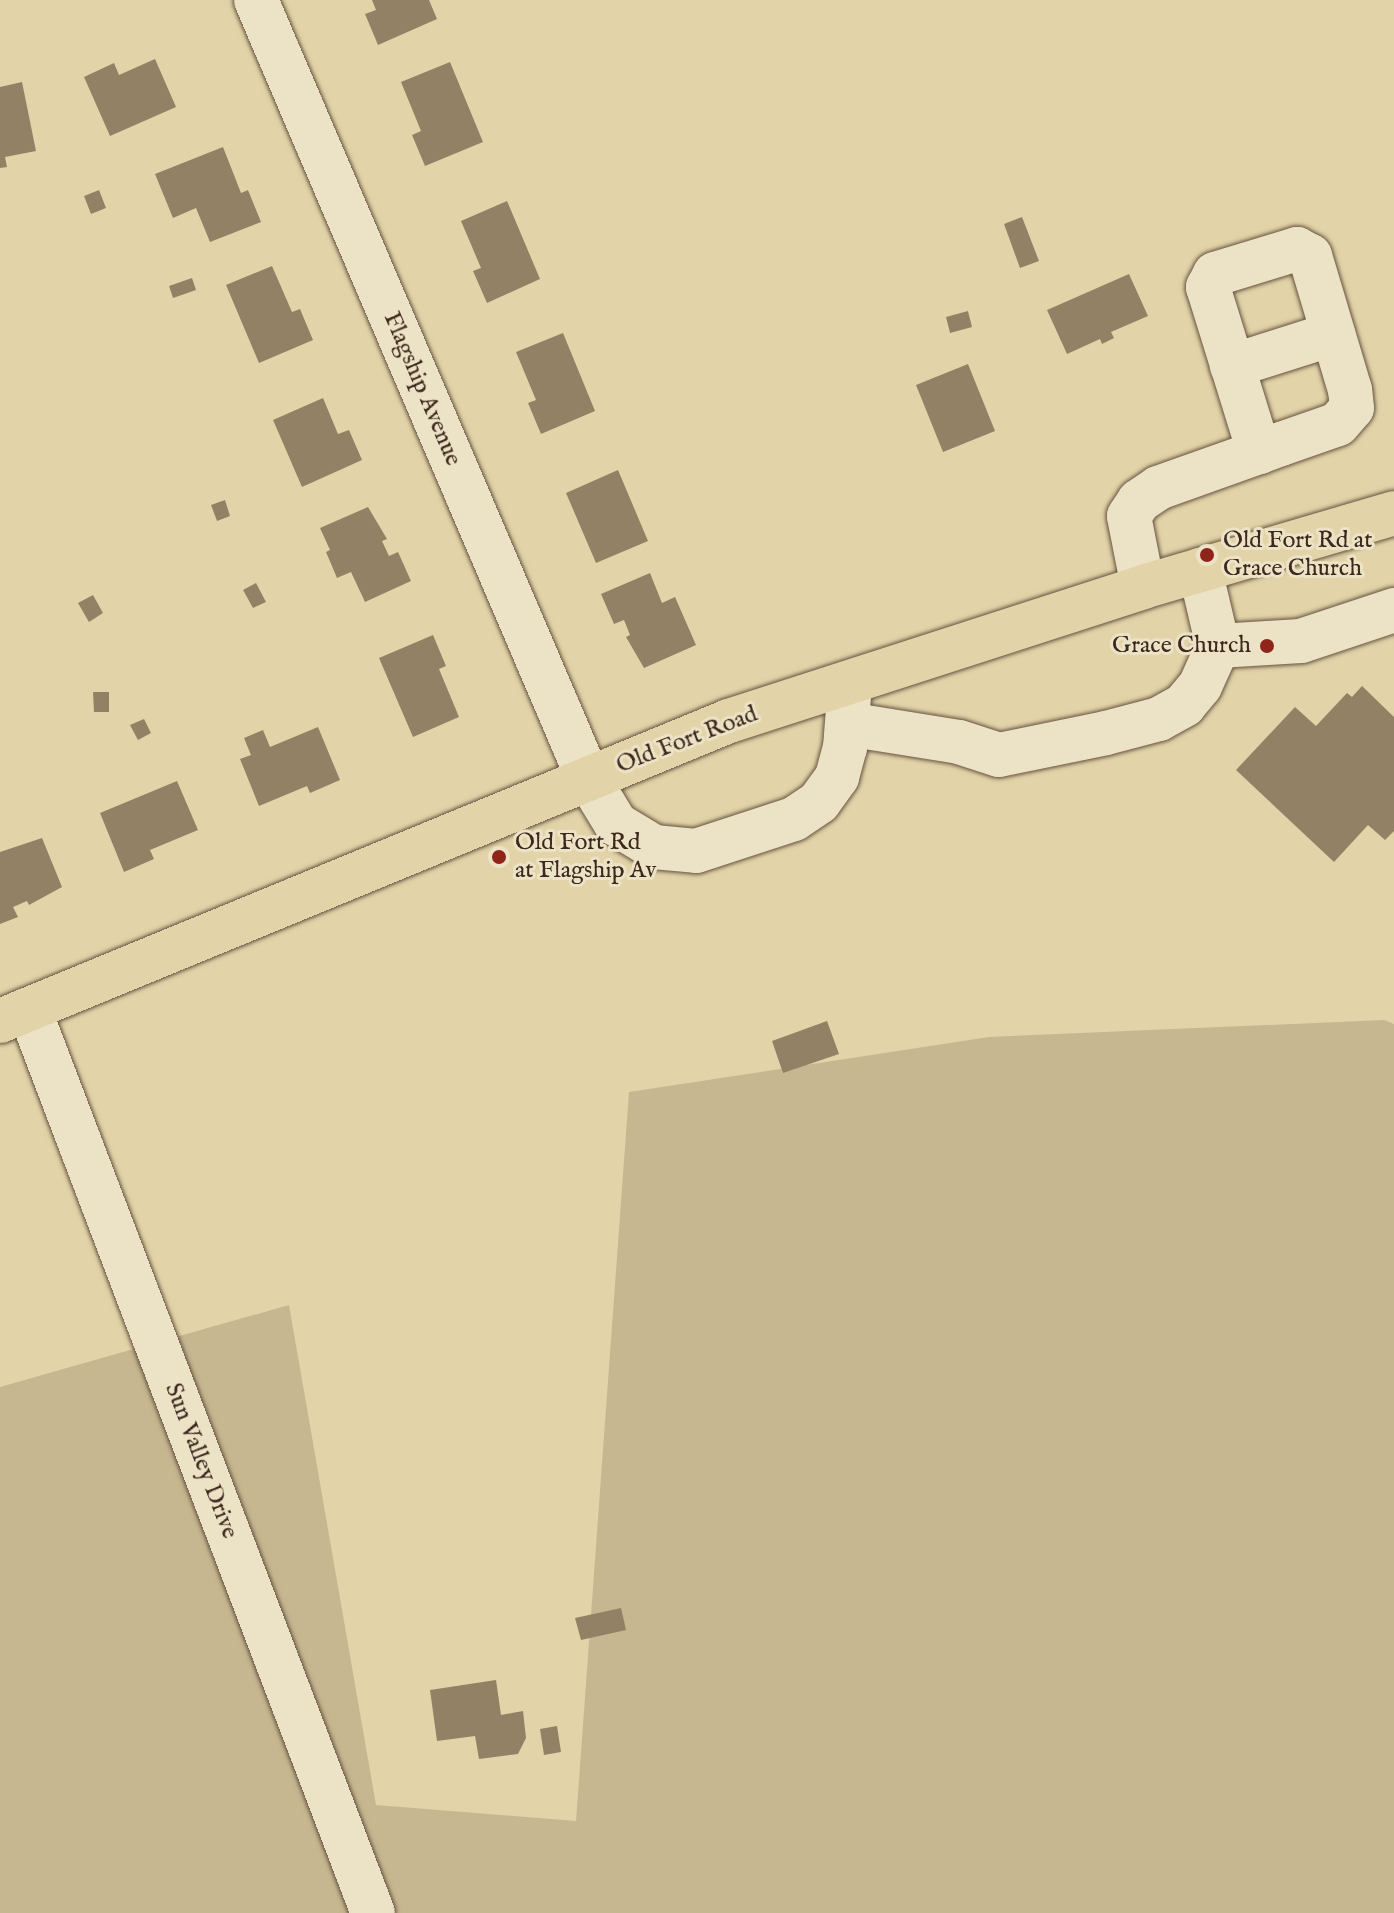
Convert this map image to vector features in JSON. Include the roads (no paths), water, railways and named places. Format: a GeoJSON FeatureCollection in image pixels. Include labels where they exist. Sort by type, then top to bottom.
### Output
{"type":"FeatureCollection","features":[{"type":"Feature","properties":{"kind":"main road","name":"Old Fort Road"},"geometry":{"type":"LineString","coordinates":[[14,1015],[729,721],[848,703],[1143,587],[1394,513]]}},
{"type":"Feature","properties":{"kind":"street","name":"Flagship Avenue"},"geometry":{"type":"LineString","coordinates":[[256,0],[588,778],[616,824],[636,839],[654,847],[696,851],[794,819],[819,802],[837,777],[848,703]]}},
{"type":"Feature","properties":{"kind":"street"},"geometry":{"type":"LineString","coordinates":[[1143,587],[1129,516],[1139,501],[1158,488],[1338,424],[1352,408],[1350,390],[1310,256],[1297,249],[1215,274],[1208,287],[1259,452]]}},
{"type":"Feature","properties":{"kind":"street"},"geometry":{"type":"LineString","coordinates":[[1232,366],[1333,334]]}},
{"type":"Feature","properties":{"kind":"street"},"geometry":{"type":"LineString","coordinates":[[848,703],[999,755],[1090,737],[1159,719],[1184,705],[1200,686],[1218,646],[1200,570]]}},
{"type":"Feature","properties":{"kind":"street"},"geometry":{"type":"LineString","coordinates":[[1218,646],[1301,641],[1394,610]]}},
{"type":"Feature","properties":{"kind":"street","name":"Sun Valley Drive"},"geometry":{"type":"LineString","coordinates":[[14,1015],[373,1913]]}},
{"type":"Feature","properties":{"kind":"place","name":"Old Fort Rd at Grace Church"},"geometry":{"type":"Point","coordinates":[1207,555]}},
{"type":"Feature","properties":{"kind":"place","name":"Grace Church"},"geometry":{"type":"Point","coordinates":[1267,646]}},
{"type":"Feature","properties":{"kind":"place","name":"Old Fort Rd at Flagship Av"},"geometry":{"type":"Point","coordinates":[499,857]}}]}
